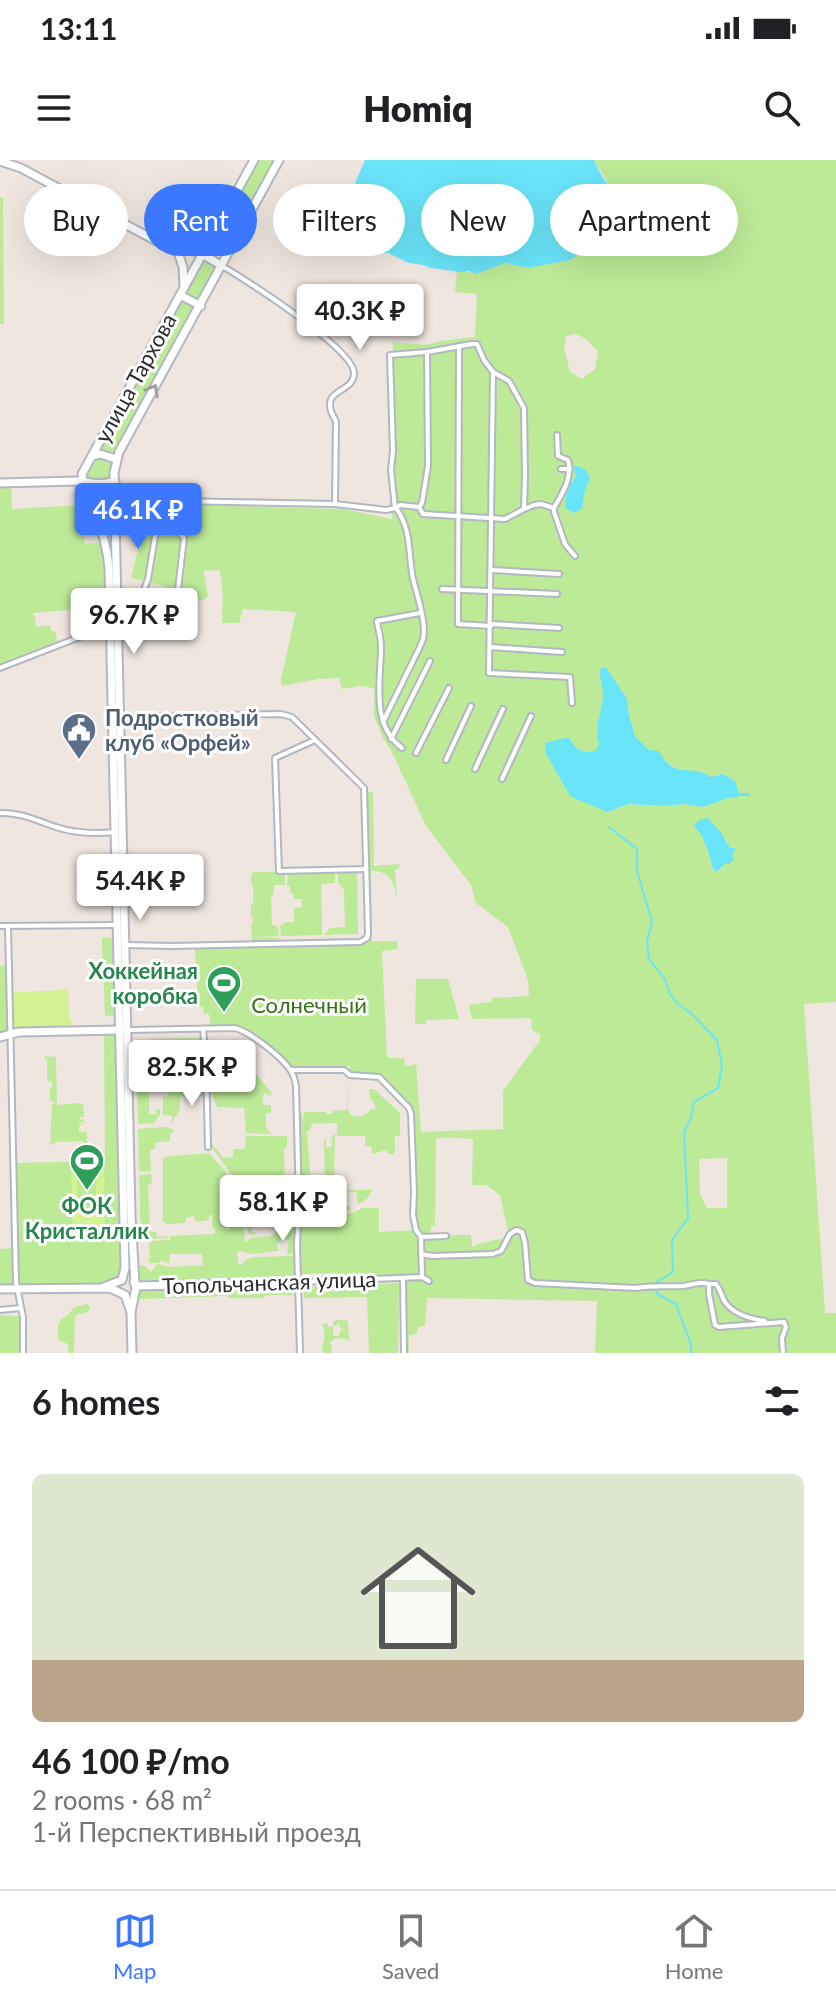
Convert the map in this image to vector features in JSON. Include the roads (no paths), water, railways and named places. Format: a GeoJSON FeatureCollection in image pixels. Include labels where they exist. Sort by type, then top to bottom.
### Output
{"type":"FeatureCollection","features":[{"type":"Feature","properties":{"kind":"main road","name":"улица Тархова"},"geometry":{"type":"LineString","coordinates":[[241,184],[254,160]]}},
{"type":"Feature","properties":{"kind":"main road","name":"улица Тархова"},"geometry":{"type":"LineString","coordinates":[[257,201],[279,160]]}},
{"type":"Feature","properties":{"kind":"main road"},"geometry":{"type":"LineString","coordinates":[[0,161],[21,168],[144,234]]}},
{"type":"Feature","properties":{"kind":"main road"},"geometry":{"type":"LineString","coordinates":[[179,256],[183,267],[182,291],[201,306]]}},
{"type":"Feature","properties":{"kind":"main road","name":"улица Тархова"},"geometry":{"type":"LineString","coordinates":[[114,624],[108,558],[82,474],[201,256]]}},
{"type":"Feature","properties":{"kind":"main road"},"geometry":{"type":"LineString","coordinates":[[204,256],[222,266]]}},
{"type":"Feature","properties":{"kind":"main road","name":"улица Тархова"},"geometry":{"type":"LineString","coordinates":[[132,1353],[131,1312],[135,1286],[128,1246],[114,624],[116,459],[227,256]]}},
{"type":"Feature","properties":{"kind":"main road"},"geometry":{"type":"LineString","coordinates":[[92,456],[100,454],[116,459]]}},
{"type":"Feature","properties":{"kind":"main road"},"geometry":{"type":"LineString","coordinates":[[0,483],[82,481],[87,484],[115,481]]}},
{"type":"Feature","properties":{"kind":"main road"},"geometry":{"type":"LineString","coordinates":[[100,525],[109,528],[116,523]]}},
{"type":"Feature","properties":{"kind":"main road","name":"улица Тархова"},"geometry":{"type":"LineString","coordinates":[[116,720],[115,832],[121,925]]}},
{"type":"Feature","properties":{"kind":"main road"},"geometry":{"type":"LineString","coordinates":[[0,1037],[19,1032],[122,1030]]}},
{"type":"Feature","properties":{"kind":"main road","name":"улица Тархова"},"geometry":{"type":"LineString","coordinates":[[122,1280],[128,1246]]}},
{"type":"Feature","properties":{"kind":"main road"},"geometry":{"type":"LineString","coordinates":[[0,1289],[104,1287],[129,1278],[135,1286],[130,1294],[104,1287]]}},
{"type":"Feature","properties":{"kind":"main road"},"geometry":{"type":"LineString","coordinates":[[122,1280],[119,1287],[123,1294]]}},
{"type":"Feature","properties":{"kind":"main road","name":"Топольчанская улица"},"geometry":{"type":"LineString","coordinates":[[135,1286],[299,1282]]}},
{"type":"Feature","properties":{"kind":"main road","name":"улица Тархова"},"geometry":{"type":"LineString","coordinates":[[123,1294],[131,1312]]}},
{"type":"Feature","properties":{"kind":"street"},"geometry":{"type":"LineString","coordinates":[[222,266],[311,326],[343,354],[353,368],[350,383],[333,394],[332,398],[331,412],[336,422],[335,504]]}},
{"type":"Feature","properties":{"kind":"street"},"geometry":{"type":"LineString","coordinates":[[383,722],[424,638],[424,619],[413,576],[410,543],[405,524],[394,508],[390,355],[477,344],[493,372],[509,381],[525,412],[524,509]]}},
{"type":"Feature","properties":{"kind":"street"},"geometry":{"type":"LineString","coordinates":[[459,346],[458,624],[559,628]]}},
{"type":"Feature","properties":{"kind":"street"},"geometry":{"type":"LineString","coordinates":[[419,507],[428,466],[427,352]]}},
{"type":"Feature","properties":{"kind":"street"},"geometry":{"type":"LineString","coordinates":[[493,372],[489,673],[570,677],[572,703]]}},
{"type":"Feature","properties":{"kind":"street"},"geometry":{"type":"LineString","coordinates":[[557,435],[558,456],[568,460],[570,469],[554,508],[555,518],[565,544],[575,556]]}},
{"type":"Feature","properties":{"kind":"street"},"geometry":{"type":"LineString","coordinates":[[561,469],[570,469]]}},
{"type":"Feature","properties":{"kind":"street"},"geometry":{"type":"LineString","coordinates":[[115,500],[335,504],[365,508],[394,508],[405,504],[419,507],[423,514],[492,519],[510,518],[524,509],[541,504],[554,508]]}},
{"type":"Feature","properties":{"kind":"street"},"geometry":{"type":"LineString","coordinates":[[145,587],[157,528],[152,502]]}},
{"type":"Feature","properties":{"kind":"street"},"geometry":{"type":"LineString","coordinates":[[156,515],[170,523],[184,538],[178,590]]}},
{"type":"Feature","properties":{"kind":"street"},"geometry":{"type":"LineString","coordinates":[[492,570],[559,574]]}},
{"type":"Feature","properties":{"kind":"street"},"geometry":{"type":"LineString","coordinates":[[442,589],[557,594]]}},
{"type":"Feature","properties":{"kind":"street"},"geometry":{"type":"LineString","coordinates":[[402,748],[391,739],[380,714],[381,642],[377,621],[420,613]]}},
{"type":"Feature","properties":{"kind":"street"},"geometry":{"type":"LineString","coordinates":[[0,668],[114,624]]}},
{"type":"Feature","properties":{"kind":"street"},"geometry":{"type":"LineString","coordinates":[[490,647],[562,652]]}},
{"type":"Feature","properties":{"kind":"street"},"geometry":{"type":"LineString","coordinates":[[391,739],[430,661]]}},
{"type":"Feature","properties":{"kind":"street"},"geometry":{"type":"LineString","coordinates":[[416,753],[449,688]]}},
{"type":"Feature","properties":{"kind":"street"},"geometry":{"type":"LineString","coordinates":[[446,760],[471,706]]}},
{"type":"Feature","properties":{"kind":"street"},"geometry":{"type":"LineString","coordinates":[[475,769],[503,709]]}},
{"type":"Feature","properties":{"kind":"street"},"geometry":{"type":"LineString","coordinates":[[116,720],[128,717],[283,714],[292,717],[364,788],[368,936],[363,941],[121,945]]}},
{"type":"Feature","properties":{"kind":"street"},"geometry":{"type":"LineString","coordinates":[[502,779],[531,716]]}},
{"type":"Feature","properties":{"kind":"street"},"geometry":{"type":"LineString","coordinates":[[315,740],[275,758],[279,871],[366,869]]}},
{"type":"Feature","properties":{"kind":"street"},"geometry":{"type":"LineString","coordinates":[[0,813],[17,814],[67,830],[115,832]]}},
{"type":"Feature","properties":{"kind":"street"},"geometry":{"type":"LineString","coordinates":[[0,926],[121,925]]}},
{"type":"Feature","properties":{"kind":"street"},"geometry":{"type":"LineString","coordinates":[[8,926],[17,1289],[23,1353]]}},
{"type":"Feature","properties":{"kind":"street"},"geometry":{"type":"LineString","coordinates":[[122,1030],[235,1028],[254,1037],[291,1070],[296,1086],[300,1353]]}},
{"type":"Feature","properties":{"kind":"street"},"geometry":{"type":"LineString","coordinates":[[203,1029],[208,1147]]}},
{"type":"Feature","properties":{"kind":"street"},"geometry":{"type":"LineString","coordinates":[[291,1070],[344,1070],[350,1075],[379,1077],[409,1108],[413,1215],[421,1237],[422,1277],[429,1281]]}},
{"type":"Feature","properties":{"kind":"street"},"geometry":{"type":"LineString","coordinates":[[421,1254],[493,1254],[501,1251],[510,1234],[516,1230],[522,1232],[525,1243],[528,1280],[535,1283],[636,1288],[703,1282],[716,1284],[726,1304],[736,1313],[774,1322]]}},
{"type":"Feature","properties":{"kind":"street"},"geometry":{"type":"LineString","coordinates":[[421,1237],[446,1236]]}},
{"type":"Feature","properties":{"kind":"street","name":"Топольчанская улица"},"geometry":{"type":"LineString","coordinates":[[299,1282],[422,1277]]}},
{"type":"Feature","properties":{"kind":"street"},"geometry":{"type":"LineString","coordinates":[[403,1278],[404,1353]]}},
{"type":"Feature","properties":{"kind":"street"},"geometry":{"type":"LineString","coordinates":[[709,1284],[715,1325],[784,1322],[783,1353]]}},
{"type":"Feature","properties":{"kind":"street"},"geometry":{"type":"LineString","coordinates":[[0,1310],[21,1308]]}},
{"type":"Feature","properties":{"kind":"water"},"geometry":{"type":"Polygon","coordinates":[[[365,160],[594,160],[608,184],[550,184],[550,256],[575,256],[571,260],[529,268],[505,263],[476,274],[431,268],[394,256],[405,256],[405,184],[355,184],[365,160]]]}},
{"type":"Feature","properties":{"kind":"water"},"geometry":{"type":"Polygon","coordinates":[[[575,465],[586,470],[590,478],[582,509],[574,513],[565,508],[568,491],[576,476],[575,465]]]}},
{"type":"Feature","properties":{"kind":"water"},"geometry":{"type":"Polygon","coordinates":[[[606,667],[627,699],[635,736],[649,750],[659,751],[677,769],[697,771],[711,777],[723,774],[735,781],[739,793],[749,793],[751,796],[731,797],[703,807],[629,804],[607,812],[570,796],[545,752],[545,743],[569,737],[580,750],[596,751],[603,696],[600,669],[606,667]]]}},
{"type":"Feature","properties":{"kind":"water"},"geometry":{"type":"Polygon","coordinates":[[[705,818],[711,819],[730,848],[736,848],[732,856],[734,860],[724,863],[715,872],[703,837],[694,826],[705,818]]]}},
{"type":"Feature","properties":{"kind":"waterway"},"geometry":{"type":"LineString","coordinates":[[609,827],[637,849],[637,871],[652,921],[647,942],[649,959],[665,979],[670,994],[678,1004],[717,1040],[722,1066],[718,1088],[694,1102],[684,1132],[688,1218],[672,1240],[673,1272],[657,1282],[657,1294],[676,1304],[692,1353]]}},
{"type":"Feature","properties":{"kind":"place","name":"Подростковый клуб «Орфей»"},"geometry":{"type":"Point","coordinates":[79,761]}},
{"type":"Feature","properties":{"kind":"place","name":"Хоккейная коробка"},"geometry":{"type":"Point","coordinates":[224,1014]}},
{"type":"Feature","properties":{"kind":"place","name":"ФОК Кристаллик"},"geometry":{"type":"Point","coordinates":[87,1192]}},
{"type":"Feature","properties":{"kind":"park label","name":"Солнечный"},"geometry":{"type":"Point","coordinates":[309,1004]}}]}
